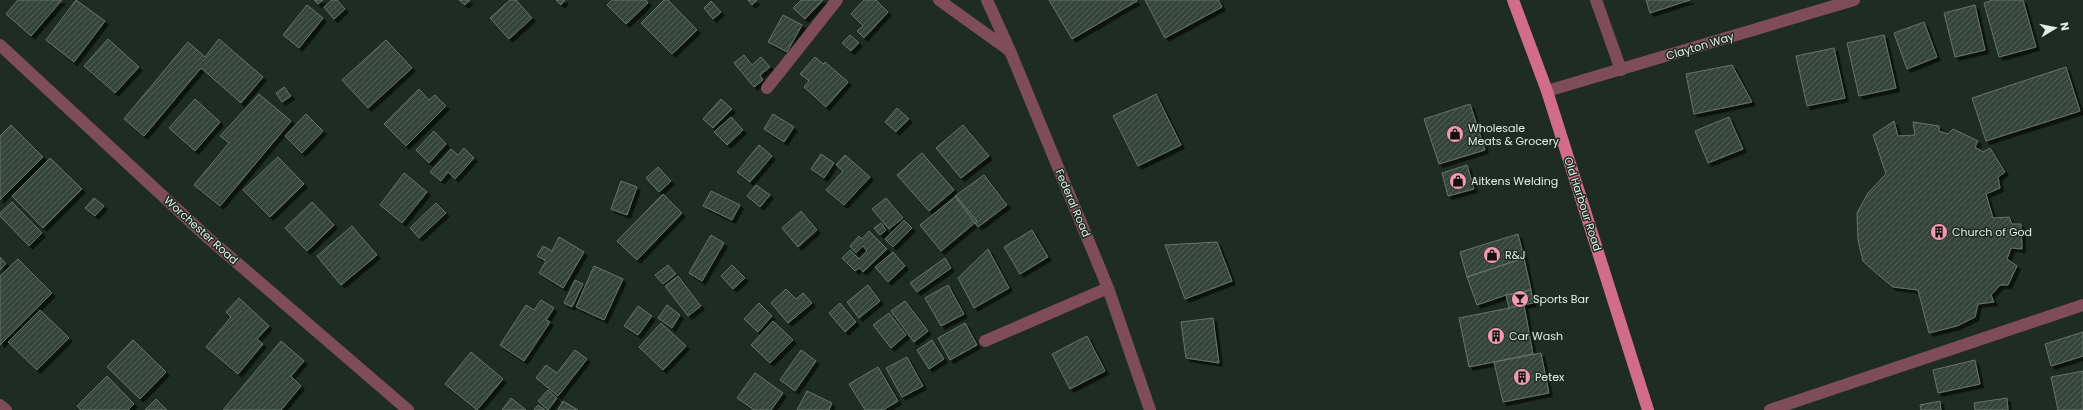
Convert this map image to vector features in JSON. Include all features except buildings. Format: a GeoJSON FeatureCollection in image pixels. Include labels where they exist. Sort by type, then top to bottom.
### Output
{"type":"FeatureCollection","features":[{"type":"Feature","properties":{"kind":"main road","name":"Old Harbour Road"},"geometry":{"type":"LineString","coordinates":[[1513,0],[1547,91],[1648,410]]}},
{"type":"Feature","properties":{"kind":"street"},"geometry":{"type":"LineString","coordinates":[[767,88],[837,0]]}},
{"type":"Feature","properties":{"kind":"street"},"geometry":{"type":"LineString","coordinates":[[939,0],[1010,51]]}},
{"type":"Feature","properties":{"kind":"street","name":"Federal Road"},"geometry":{"type":"LineString","coordinates":[[987,0],[1010,51],[1108,288],[1150,410]]}},
{"type":"Feature","properties":{"kind":"street"},"geometry":{"type":"LineString","coordinates":[[1596,0],[1621,70]]}},
{"type":"Feature","properties":{"kind":"street","name":"Clayton Way"},"geometry":{"type":"LineString","coordinates":[[1547,91],[1854,0]]}},
{"type":"Feature","properties":{"kind":"street","name":"Worchester Road"},"geometry":{"type":"LineString","coordinates":[[0,45],[207,237],[408,410]]}},
{"type":"Feature","properties":{"kind":"street"},"geometry":{"type":"LineString","coordinates":[[985,341],[1108,288]]}},
{"type":"Feature","properties":{"kind":"street"},"geometry":{"type":"LineString","coordinates":[[1770,410],[2083,306]]}},
{"type":"Feature","properties":{"kind":"street"},"geometry":{"type":"LineString","coordinates":[[0,405],[6,410]]}},
{"type":"Feature","properties":{"kind":"place","name":"Wholesale Meats & Grocery"},"geometry":{"type":"Point","coordinates":[1455,134]}},
{"type":"Feature","properties":{"kind":"place","name":"Aitkens Welding"},"geometry":{"type":"Point","coordinates":[1458,181]}},
{"type":"Feature","properties":{"kind":"place","name":"Church of God"},"geometry":{"type":"Point","coordinates":[1939,232]}},
{"type":"Feature","properties":{"kind":"place","name":"R&J"},"geometry":{"type":"Point","coordinates":[1492,255]}},
{"type":"Feature","properties":{"kind":"place","name":"Sports Bar"},"geometry":{"type":"Point","coordinates":[1520,299]}},
{"type":"Feature","properties":{"kind":"place","name":"Car Wash"},"geometry":{"type":"Point","coordinates":[1496,336]}},
{"type":"Feature","properties":{"kind":"place","name":"Petex"},"geometry":{"type":"Point","coordinates":[1522,377]}}]}
